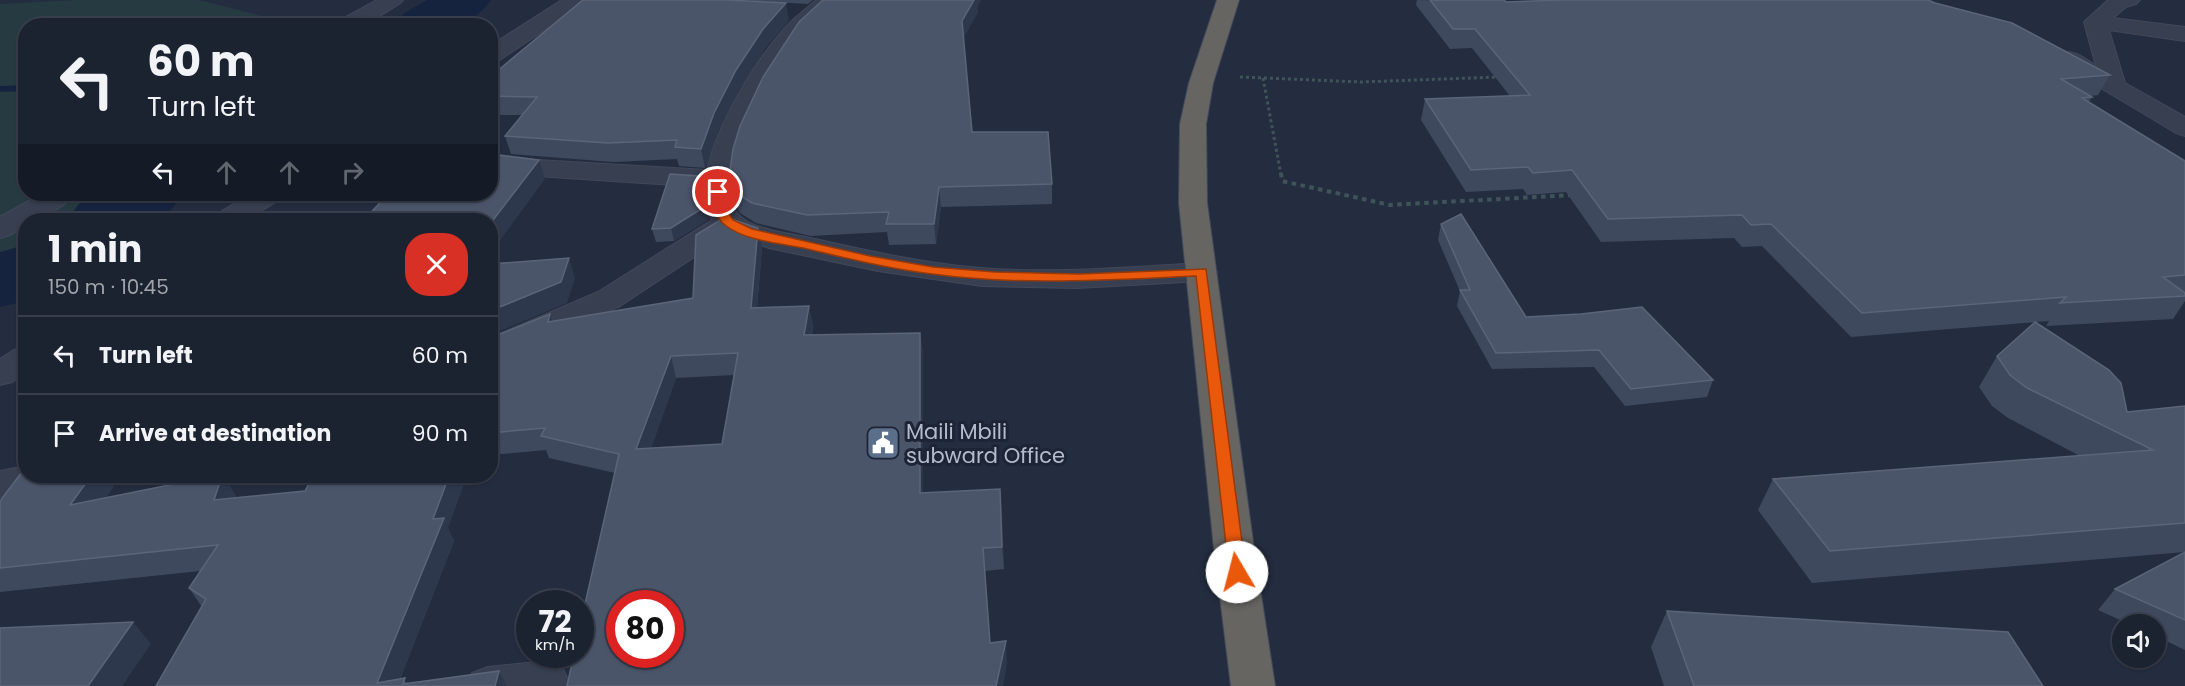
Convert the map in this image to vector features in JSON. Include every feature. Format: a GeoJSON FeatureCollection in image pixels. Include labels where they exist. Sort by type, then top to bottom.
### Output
{"type":"FeatureCollection","features":[{"type":"Feature","properties":{"kind":"highway"},"geometry":{"type":"LineString","coordinates":[[1228,0],[1204,75],[1193,124],[1193,203],[1234,549],[1253,686]]}},
{"type":"Feature","properties":{"kind":"street"},"geometry":{"type":"LineString","coordinates":[[361,18],[392,0]]}},
{"type":"Feature","properties":{"kind":"street"},"geometry":{"type":"LineString","coordinates":[[498,51],[576,0]]}},
{"type":"Feature","properties":{"kind":"street"},"geometry":{"type":"LineString","coordinates":[[586,0],[598,1]]}},
{"type":"Feature","properties":{"kind":"street"},"geometry":{"type":"LineString","coordinates":[[2095,22],[2119,2],[2129,0]]}},
{"type":"Feature","properties":{"kind":"street"},"geometry":{"type":"LineString","coordinates":[[810,8],[764,71],[739,122],[718,179],[718,206],[728,222],[748,232],[796,244],[870,260],[954,274],[1100,278],[1202,272]]}},
{"type":"Feature","properties":{"kind":"street"},"geometry":{"type":"LineString","coordinates":[[2095,22],[2185,34]]}},
{"type":"Feature","properties":{"kind":"street"},"geometry":{"type":"LineString","coordinates":[[2095,22],[2114,87]]}},
{"type":"Feature","properties":{"kind":"street"},"geometry":{"type":"LineString","coordinates":[[2052,51],[2185,128]]}},
{"type":"Feature","properties":{"kind":"street"},"geometry":{"type":"LineString","coordinates":[[498,163],[537,168],[718,179]]}},
{"type":"Feature","properties":{"kind":"street"},"geometry":{"type":"LineString","coordinates":[[27,213],[48,201]]}},
{"type":"Feature","properties":{"kind":"street"},"geometry":{"type":"LineString","coordinates":[[238,213],[258,201]]}},
{"type":"Feature","properties":{"kind":"street"},"geometry":{"type":"LineString","coordinates":[[0,229],[18,218]]}},
{"type":"Feature","properties":{"kind":"street"},"geometry":{"type":"LineString","coordinates":[[498,348],[609,299],[728,222]]}},
{"type":"Feature","properties":{"kind":"street"},"geometry":{"type":"LineString","coordinates":[[0,374],[18,362]]}},
{"type":"Feature","properties":{"kind":"street"},"geometry":{"type":"LineString","coordinates":[[0,484],[18,480]]}},
{"type":"Feature","properties":{"kind":"street"},"geometry":{"type":"LineString","coordinates":[[488,686],[546,680],[544,686]]}},
{"type":"Feature","properties":{"kind":"path"},"geometry":{"type":"LineString","coordinates":[[1204,75],[1361,82],[1504,76]]}},
{"type":"Feature","properties":{"kind":"path"},"geometry":{"type":"LineString","coordinates":[[1263,78],[1282,181],[1390,205],[1574,195]]}},
{"type":"Feature","properties":{"kind":"green space"},"geometry":{"type":"Polygon","coordinates":[[[78,0],[199,0],[270,18],[18,18],[18,201],[99,201],[77,213],[18,213],[18,246],[0,256],[0,4],[78,0]]]}},
{"type":"Feature","properties":{"kind":"building"},"geometry":{"type":"Polygon","coordinates":[[[583,0],[728,0],[786,3],[763,29],[736,70],[714,113],[701,149],[675,147],[677,140],[608,143],[505,136],[537,97],[498,96],[498,70],[583,0]]]}},
{"type":"Feature","properties":{"kind":"building"},"geometry":{"type":"Polygon","coordinates":[[[823,0],[974,0],[962,21],[972,132],[1048,132],[1052,184],[939,187],[934,224],[886,224],[889,212],[807,215],[752,203],[736,193],[732,186],[730,170],[740,126],[763,77],[799,22],[823,0]]]}},
{"type":"Feature","properties":{"kind":"building"},"geometry":{"type":"Polygon","coordinates":[[[1430,0],[1504,0],[1506,2],[1928,0],[2012,23],[2110,75],[2061,79],[2092,97],[2082,98],[2185,161],[2185,275],[2163,277],[2185,293],[2185,296],[2060,303],[2066,297],[1862,313],[1771,224],[1751,225],[1742,215],[1608,219],[1572,170],[1533,173],[1528,167],[1471,170],[1425,99],[1530,95],[1475,29],[1453,29],[1430,0]]]}},
{"type":"Feature","properties":{"kind":"building"},"geometry":{"type":"Polygon","coordinates":[[[498,155],[539,160],[498,214],[370,213],[382,201],[498,201],[498,155]]]}},
{"type":"Feature","properties":{"kind":"building"},"geometry":{"type":"Polygon","coordinates":[[[670,174],[699,176],[700,193],[706,206],[671,228],[652,229],[670,174]]]}},
{"type":"Feature","properties":{"kind":"building"},"geometry":{"type":"Polygon","coordinates":[[[1461,214],[1526,317],[1642,307],[1713,380],[1631,389],[1599,350],[1496,353],[1460,290],[1470,290],[1441,224],[1461,214]]]}},
{"type":"Feature","properties":{"kind":"building"},"geometry":{"type":"Polygon","coordinates":[[[725,217],[758,228],[751,308],[809,306],[804,335],[920,333],[920,493],[1000,489],[1002,547],[983,548],[990,643],[1006,641],[996,686],[567,686],[571,668],[594,668],[594,590],[588,590],[619,454],[541,436],[545,428],[498,432],[498,335],[550,314],[548,322],[693,298],[696,235],[725,217]],[[738,353],[671,356],[636,449],[722,444],[738,353]]]}},
{"type":"Feature","properties":{"kind":"building"},"geometry":{"type":"Polygon","coordinates":[[[569,258],[561,282],[498,308],[498,263],[569,258]]]}},
{"type":"Feature","properties":{"kind":"building"},"geometry":{"type":"Polygon","coordinates":[[[2035,322],[2109,370],[2121,383],[2127,412],[2185,406],[2185,523],[1830,551],[1773,479],[2153,450],[2027,388],[2010,375],[1997,356],[2035,322]]]}},
{"type":"Feature","properties":{"kind":"building"},"geometry":{"type":"Polygon","coordinates":[[[18,477],[18,483],[86,483],[70,505],[179,483],[220,483],[214,500],[305,491],[309,483],[446,483],[433,519],[444,518],[377,683],[405,678],[403,684],[499,671],[495,686],[156,686],[206,599],[189,588],[218,545],[0,568],[0,501],[18,477]]]}},
{"type":"Feature","properties":{"kind":"building"},"geometry":{"type":"Polygon","coordinates":[[[2185,552],[2185,620],[2115,589],[2185,552]]]}},
{"type":"Feature","properties":{"kind":"building"},"geometry":{"type":"Polygon","coordinates":[[[1667,611],[2008,632],[2043,686],[1694,686],[1667,611]]]}},
{"type":"Feature","properties":{"kind":"building"},"geometry":{"type":"Polygon","coordinates":[[[133,622],[88,686],[0,686],[0,628],[133,622]]]}},
{"type":"Feature","properties":{"kind":"waterway"},"geometry":{"type":"LineString","coordinates":[[435,18],[465,0]]}},
{"type":"Feature","properties":{"kind":"waterway"},"geometry":{"type":"LineString","coordinates":[[0,89],[18,88]]}},
{"type":"Feature","properties":{"kind":"waterway"},"geometry":{"type":"LineString","coordinates":[[115,213],[135,201]]}},
{"type":"Feature","properties":{"kind":"waterway"},"geometry":{"type":"LineString","coordinates":[[0,284],[18,273]]}},
{"type":"Feature","properties":{"kind":"place","name":"Maili Mbili subward Office"},"geometry":{"type":"Point","coordinates":[883,443]}},
{"type":"Feature","properties":{"kind":"route"},"geometry":{"type":"LineString","coordinates":[[718,192],[718,206],[728,222],[748,232],[870,260],[933,271],[1015,277],[1079,278],[1202,272],[1237,572]]}}]}
